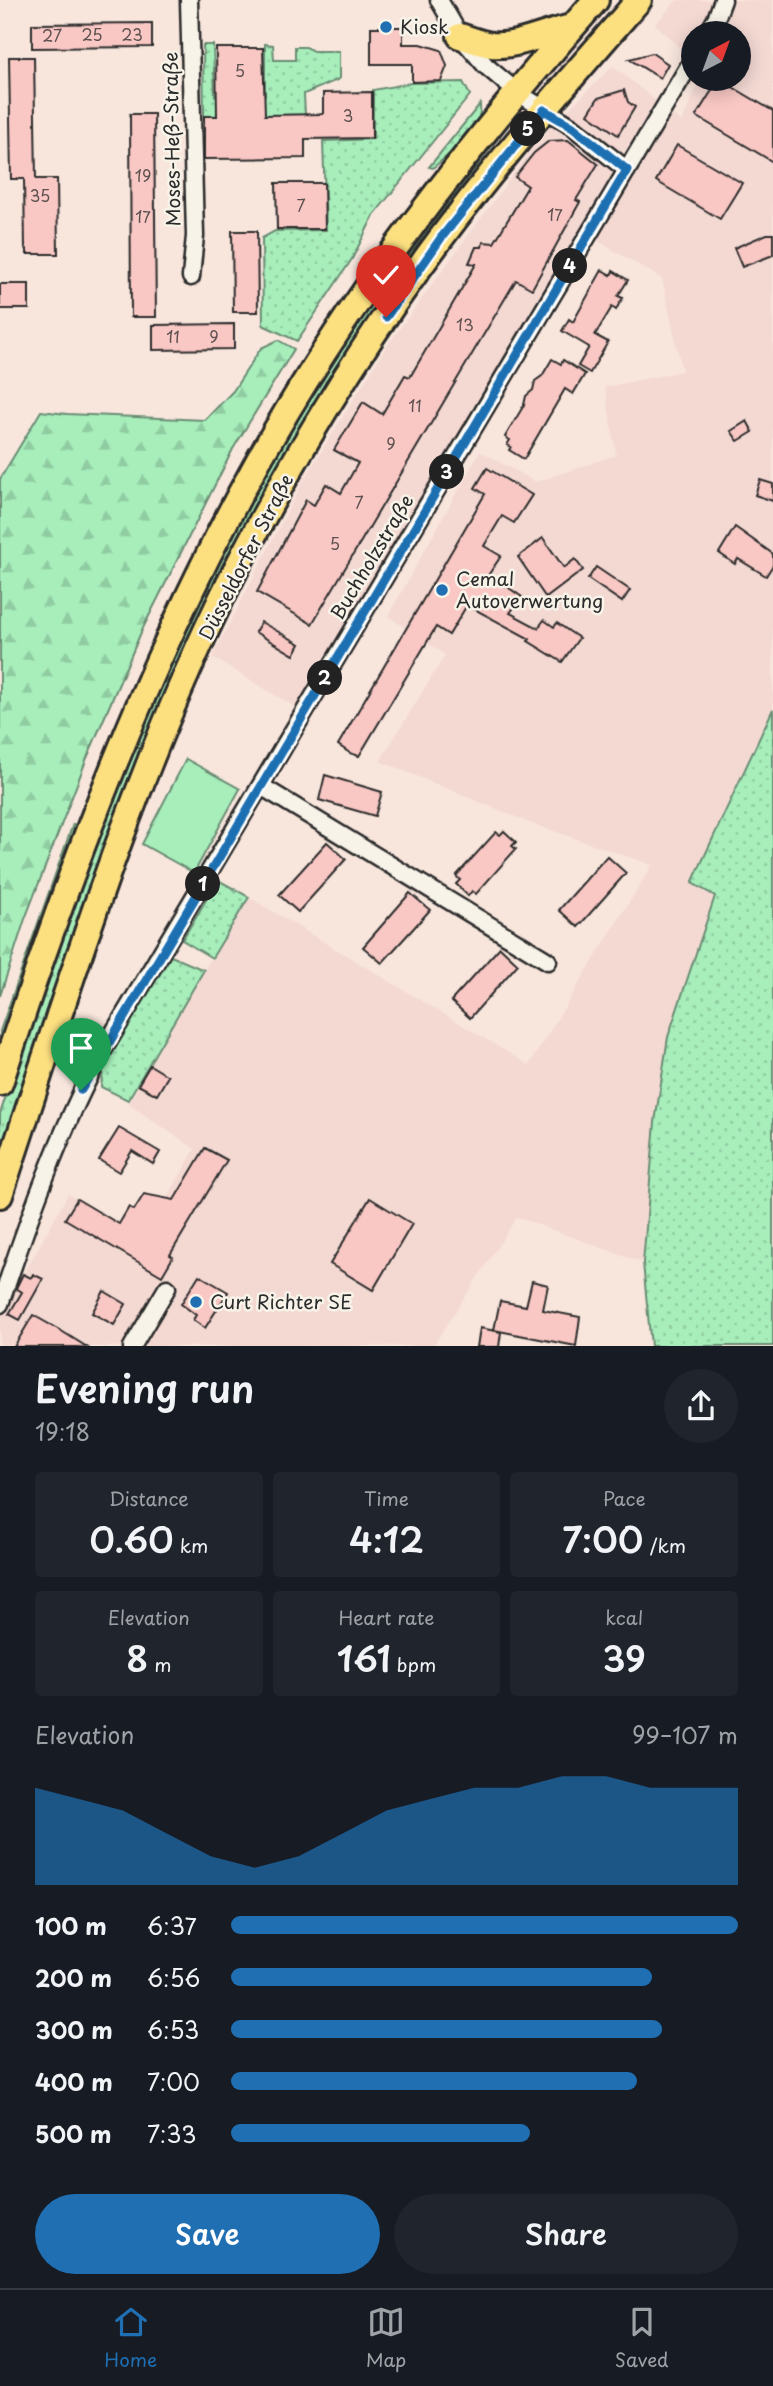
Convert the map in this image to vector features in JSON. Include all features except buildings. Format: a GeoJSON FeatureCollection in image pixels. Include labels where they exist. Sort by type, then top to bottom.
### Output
{"type":"FeatureCollection","features":[{"type":"Feature","properties":{"kind":"main road","name":"Düsseldorfer Straße"},"geometry":{"type":"LineString","coordinates":[[0,1083],[33,981],[88,831],[149,681],[203,564],[257,463],[323,356],[417,220],[517,93],[596,0]]}},
{"type":"Feature","properties":{"kind":"main road","name":"Düsseldorfer Straße"},"geometry":{"type":"LineString","coordinates":[[0,1195],[117,843],[178,694],[232,578],[285,479],[386,317],[441,238],[544,110],[639,0]]}},
{"type":"Feature","properties":{"kind":"main road"},"geometry":{"type":"LineString","coordinates":[[460,36],[491,45],[520,43],[548,32],[572,27]]}},
{"type":"Feature","properties":{"kind":"street","name":"Moses-Heß-Straße"},"geometry":{"type":"LineString","coordinates":[[189,0],[195,236],[191,277]]}},
{"type":"Feature","properties":{"kind":"street"},"geometry":{"type":"LineString","coordinates":[[439,0],[460,36],[486,66],[517,93],[573,127],[627,170]]}},
{"type":"Feature","properties":{"kind":"street"},"geometry":{"type":"LineString","coordinates":[[715,21],[723,0]]}},
{"type":"Feature","properties":{"kind":"street","name":"Buchholzstraße"},"geometry":{"type":"LineString","coordinates":[[0,1304],[27,1221],[81,1090],[681,78]]}},
{"type":"Feature","properties":{"kind":"street"},"geometry":{"type":"LineString","coordinates":[[261,786],[548,961]]}},
{"type":"Feature","properties":{"kind":"street"},"geometry":{"type":"LineString","coordinates":[[132,1346],[167,1288]]}},
{"type":"Feature","properties":{"kind":"shaded area"},"geometry":{"type":"Polygon","coordinates":[[[677,0],[773,0],[773,709],[692,882],[715,896],[668,1037],[655,1122],[643,1263],[517,1217],[433,1346],[0,1346],[0,1317],[68,1194],[144,1239],[195,1149],[128,1104],[187,998],[249,897],[529,1065],[652,865],[530,823],[380,761],[445,655],[388,616],[480,451],[536,482],[616,455],[605,387],[682,371],[662,279],[583,230],[295,707],[212,657],[303,481],[384,350],[542,135],[613,66],[682,122],[695,91],[751,91],[751,21],[681,21],[681,49],[655,24],[677,0]]]}},
{"type":"Feature","properties":{"kind":"green space"},"geometry":{"type":"Polygon","coordinates":[[[265,44],[273,45],[274,60],[295,60],[295,47],[306,47],[313,51],[339,51],[339,79],[304,94],[305,115],[204,116],[203,45],[213,45],[215,96],[265,95],[265,44]]]}},
{"type":"Feature","properties":{"kind":"green space"},"geometry":{"type":"Polygon","coordinates":[[[463,82],[470,95],[374,215],[352,259],[297,341],[263,325],[262,238],[275,231],[326,230],[323,141],[373,139],[373,90],[411,83],[463,82]]]}},
{"type":"Feature","properties":{"kind":"green space"},"geometry":{"type":"Polygon","coordinates":[[[480,104],[480,114],[471,132],[433,168],[429,167],[480,104]]]}},
{"type":"Feature","properties":{"kind":"green space"},"geometry":{"type":"Polygon","coordinates":[[[507,122],[509,124],[381,296],[327,391],[93,879],[0,1156],[0,1114],[54,953],[155,690],[257,483],[316,386],[376,293],[425,225],[507,122]]]}},
{"type":"Feature","properties":{"kind":"green space"},"geometry":{"type":"Polygon","coordinates":[[[278,340],[294,349],[233,449],[142,630],[87,758],[25,919],[0,996],[0,479],[41,411],[205,420],[233,391],[261,348],[278,340]]]}},
{"type":"Feature","properties":{"kind":"green space"},"geometry":{"type":"Polygon","coordinates":[[[773,709],[773,1346],[651,1346],[643,1263],[655,1122],[668,1037],[715,896],[692,883],[773,709]]]}},
{"type":"Feature","properties":{"kind":"green space"},"geometry":{"type":"Polygon","coordinates":[[[186,759],[240,789],[194,873],[142,844],[186,759]]]}},
{"type":"Feature","properties":{"kind":"green space"},"geometry":{"type":"Polygon","coordinates":[[[73,824],[77,826],[0,1047],[0,1031],[73,824]]]}},
{"type":"Feature","properties":{"kind":"green space"},"geometry":{"type":"Polygon","coordinates":[[[218,880],[249,897],[212,958],[182,940],[218,880]]]}},
{"type":"Feature","properties":{"kind":"green space"},"geometry":{"type":"Polygon","coordinates":[[[171,956],[204,970],[128,1100],[101,1087],[103,1069],[171,956]]]}},
{"type":"Feature","properties":{"kind":"place","name":"Kiosk"},"geometry":{"type":"Point","coordinates":[386,27]}},
{"type":"Feature","properties":{"kind":"place","name":"Cemal Autoverwertung"},"geometry":{"type":"Point","coordinates":[442,590]}},
{"type":"Feature","properties":{"kind":"place","name":"Curt Richter SE"},"geometry":{"type":"Point","coordinates":[196,1302]}},
{"type":"Feature","properties":{"kind":"route"},"geometry":{"type":"LineString","coordinates":[[81,1090],[627,170],[573,127],[544,110],[441,238],[386,317]]}}]}
